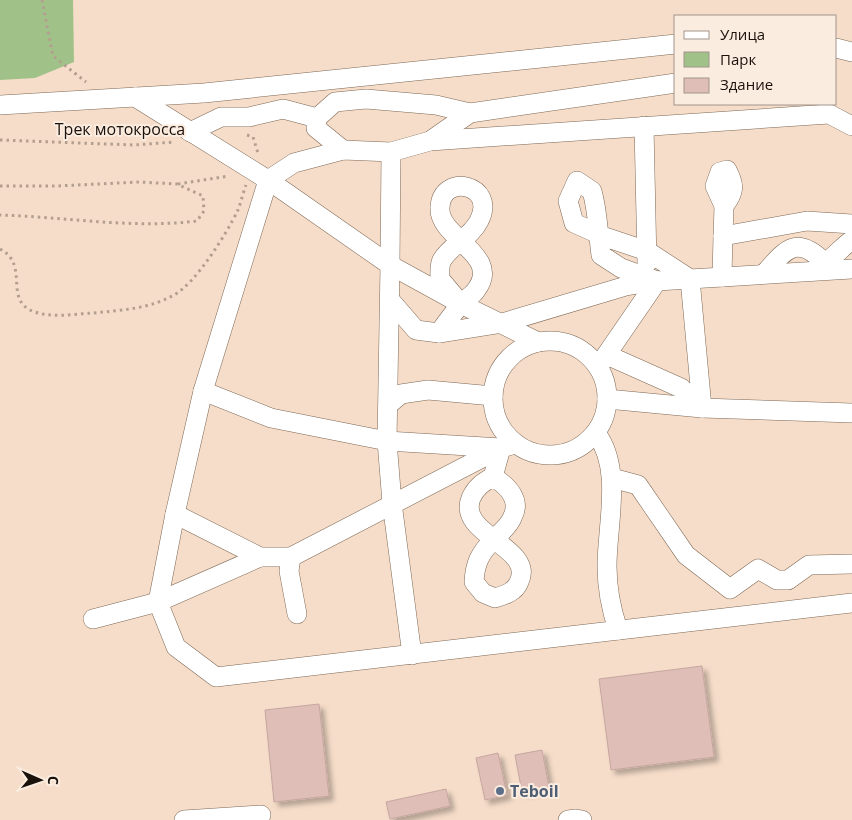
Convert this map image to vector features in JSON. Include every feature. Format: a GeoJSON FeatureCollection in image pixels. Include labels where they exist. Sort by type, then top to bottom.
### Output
{"type":"FeatureCollection","features":[{"type":"Feature","properties":{"kind":"lane"},"geometry":{"type":"LineString","coordinates":[[0,105],[204,93],[674,44]]}},
{"type":"Feature","properties":{"kind":"lane"},"geometry":{"type":"LineString","coordinates":[[837,48],[852,52]]}},
{"type":"Feature","properties":{"kind":"lane"},"geometry":{"type":"LineString","coordinates":[[837,59],[852,57]]}},
{"type":"Feature","properties":{"kind":"lane"},"geometry":{"type":"LineString","coordinates":[[343,150],[316,128],[316,118],[335,102],[366,99],[436,105],[470,113],[674,83]]}},
{"type":"Feature","properties":{"kind":"lane"},"geometry":{"type":"LineString","coordinates":[[254,88],[316,118]]}},
{"type":"Feature","properties":{"kind":"lane"},"geometry":{"type":"LineString","coordinates":[[135,97],[268,180],[390,265],[461,304],[538,342]]}},
{"type":"Feature","properties":{"kind":"lane"},"geometry":{"type":"LineString","coordinates":[[190,132],[221,117],[249,116],[283,109],[316,118]]}},
{"type":"Feature","properties":{"kind":"lane"},"geometry":{"type":"LineString","coordinates":[[430,141],[470,113]]}},
{"type":"Feature","properties":{"kind":"lane"},"geometry":{"type":"LineString","coordinates":[[852,126],[829,114],[430,141],[390,152],[343,150],[294,162],[268,180],[203,391],[175,514],[158,602],[176,647],[216,677],[852,603]]}},
{"type":"Feature","properties":{"kind":"lane"},"geometry":{"type":"LineString","coordinates":[[644,126],[647,268],[657,281]]}},
{"type":"Feature","properties":{"kind":"lane"},"geometry":{"type":"LineString","coordinates":[[390,152],[390,300],[387,441],[392,503],[412,654]]}},
{"type":"Feature","properties":{"kind":"lane"},"geometry":{"type":"LineString","coordinates":[[722,277],[724,206]]}},
{"type":"Feature","properties":{"kind":"lane"},"geometry":{"type":"LineString","coordinates":[[723,236],[807,222],[852,224]]}},
{"type":"Feature","properties":{"kind":"lane"},"geometry":{"type":"LineString","coordinates":[[657,281],[621,268],[601,255],[598,234],[647,251],[690,279]]}},
{"type":"Feature","properties":{"kind":"lane"},"geometry":{"type":"LineString","coordinates":[[764,274],[788,249],[797,247],[808,248],[816,253],[825,263],[852,240]]}},
{"type":"Feature","properties":{"kind":"lane"},"geometry":{"type":"LineString","coordinates":[[439,333],[461,304],[477,289],[483,275],[482,265],[461,241],[442,260],[440,279],[461,304]]}},
{"type":"Feature","properties":{"kind":"lane"},"geometry":{"type":"LineString","coordinates":[[390,300],[416,330],[439,333],[502,323],[626,286],[657,281],[852,269]]}},
{"type":"Feature","properties":{"kind":"lane"},"geometry":{"type":"LineString","coordinates":[[690,279],[702,408]]}},
{"type":"Feature","properties":{"kind":"lane"},"geometry":{"type":"LineString","coordinates":[[203,391],[271,418],[387,441],[508,446],[552,455],[566,453],[584,444],[596,432],[605,414],[607,399],[602,361],[657,281]]}},
{"type":"Feature","properties":{"kind":"lane"},"geometry":{"type":"LineString","coordinates":[[493,477],[505,484],[514,497],[516,507],[512,520],[494,539],[474,522],[469,504],[480,484],[493,477],[508,446],[495,415],[494,386],[501,368],[509,358],[524,346],[538,342],[558,341],[574,346],[591,357],[681,388],[702,408]]}},
{"type":"Feature","properties":{"kind":"lane"},"geometry":{"type":"LineString","coordinates":[[388,405],[401,394],[428,390],[493,396]]}},
{"type":"Feature","properties":{"kind":"lane"},"geometry":{"type":"LineString","coordinates":[[607,399],[702,408],[852,413]]}},
{"type":"Feature","properties":{"kind":"lane"},"geometry":{"type":"LineString","coordinates":[[596,432],[604,443],[612,478],[607,567],[610,604],[618,630]]}},
{"type":"Feature","properties":{"kind":"lane"},"geometry":{"type":"LineString","coordinates":[[93,619],[158,602],[260,557],[291,557],[392,503],[508,446]]}},
{"type":"Feature","properties":{"kind":"lane"},"geometry":{"type":"LineString","coordinates":[[612,478],[638,485],[686,555],[730,589],[758,569],[777,580],[788,580],[809,565],[852,564]]}},
{"type":"Feature","properties":{"kind":"lane"},"geometry":{"type":"LineString","coordinates":[[175,514],[260,557]]}},
{"type":"Feature","properties":{"kind":"lane"},"geometry":{"type":"LineString","coordinates":[[291,557],[289,571],[297,614]]}},
{"type":"Feature","properties":{"kind":"lane"},"geometry":{"type":"LineString","coordinates":[[184,820],[261,815]]}},
{"type":"Feature","properties":{"kind":"lane"},"geometry":{"type":"LineString","coordinates":[[568,820],[582,820]]}},
{"type":"Feature","properties":{"kind":"path"},"geometry":{"type":"LineString","coordinates":[[42,0],[53,56],[106,98]]}},
{"type":"Feature","properties":{"kind":"path"},"geometry":{"type":"LineString","coordinates":[[0,249],[14,260],[18,296],[28,309],[52,316],[138,309],[176,294],[196,275],[220,241],[238,210],[258,153],[253,137],[246,134]]}},
{"type":"Feature","properties":{"kind":"path","name":"Трек мотокросса"},"geometry":{"type":"LineString","coordinates":[[0,140],[134,144],[174,142]]}},
{"type":"Feature","properties":{"kind":"path"},"geometry":{"type":"LineString","coordinates":[[0,186],[57,186],[139,182],[178,184],[252,171]]}},
{"type":"Feature","properties":{"kind":"path"},"geometry":{"type":"LineString","coordinates":[[0,215],[141,223],[197,221],[204,211],[203,196],[178,184]]}},
{"type":"Feature","properties":{"kind":"green space"},"geometry":{"type":"Polygon","coordinates":[[[0,0],[73,0],[74,62],[35,78],[0,80],[0,0]]]}},
{"type":"Feature","properties":{"kind":"building"},"geometry":{"type":"Polygon","coordinates":[[[702,666],[714,757],[611,770],[599,679],[702,666]]]}},
{"type":"Feature","properties":{"kind":"building"},"geometry":{"type":"Polygon","coordinates":[[[319,704],[329,796],[274,802],[265,710],[319,704]]]}},
{"type":"Feature","properties":{"kind":"building"},"geometry":{"type":"Polygon","coordinates":[[[542,750],[549,787],[522,792],[515,755],[542,750]]]}},
{"type":"Feature","properties":{"kind":"building"},"geometry":{"type":"Polygon","coordinates":[[[498,753],[507,795],[485,800],[476,758],[498,753]]]}},
{"type":"Feature","properties":{"kind":"building"},"geometry":{"type":"Polygon","coordinates":[[[446,789],[450,806],[390,819],[386,802],[446,789]]]}},
{"type":"Feature","properties":{"kind":"place","name":"Teboil"},"geometry":{"type":"Point","coordinates":[500,791]}}]}
